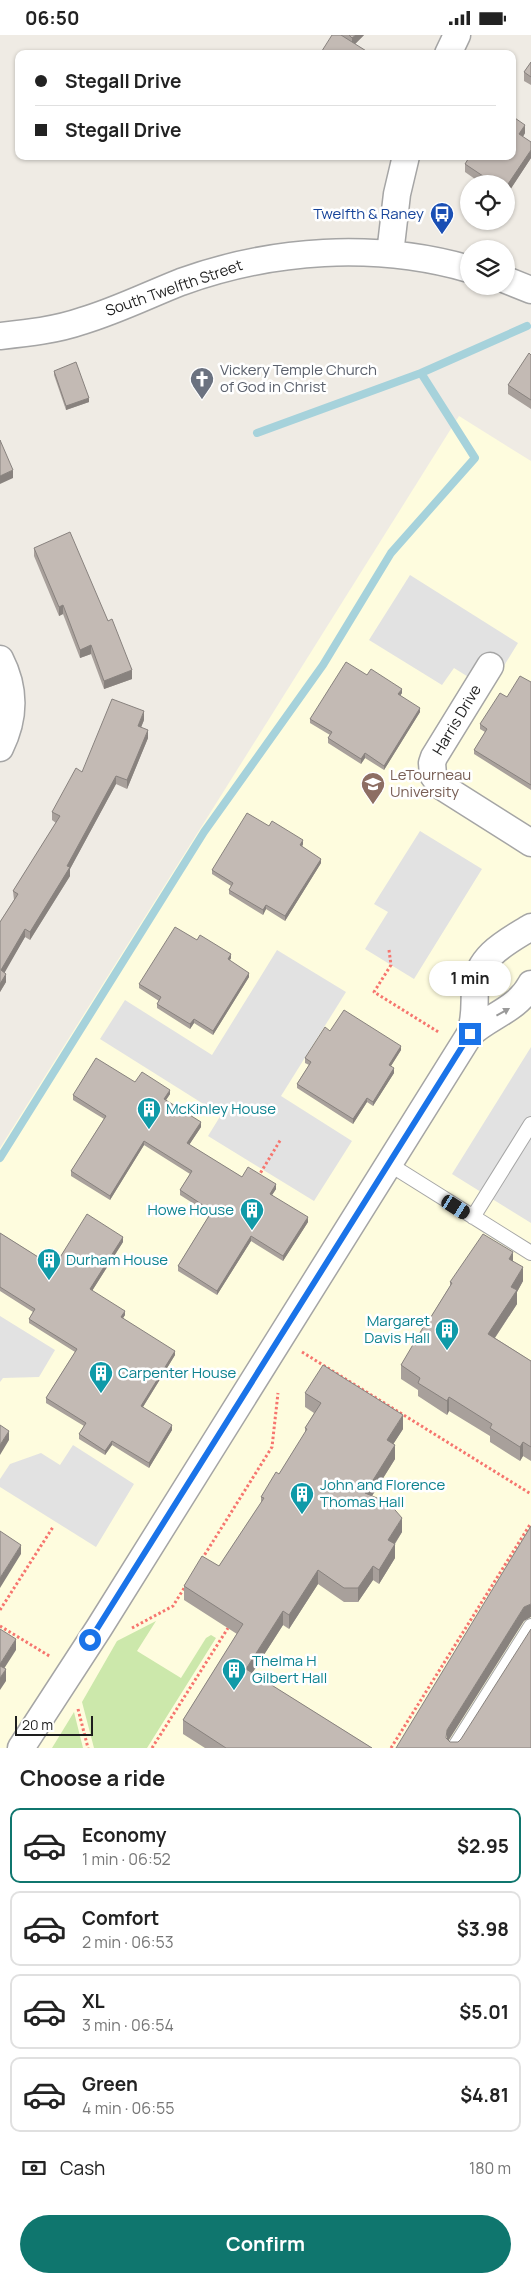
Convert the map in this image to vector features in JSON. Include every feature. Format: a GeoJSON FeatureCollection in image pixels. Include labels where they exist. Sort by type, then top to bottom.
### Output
{"type":"FeatureCollection","features":[{"type":"Feature","properties":{"kind":"street"},"geometry":{"type":"LineString","coordinates":[[450,50],[457,35]]}},
{"type":"Feature","properties":{"kind":"street"},"geometry":{"type":"LineString","coordinates":[[390,254],[397,194],[405,160]]}},
{"type":"Feature","properties":{"kind":"street","name":"South Twelfth Street"},"geometry":{"type":"LineString","coordinates":[[0,336],[33,333],[82,321],[183,282],[246,262],[314,252],[390,254],[460,267]]}},
{"type":"Feature","properties":{"kind":"street"},"geometry":{"type":"LineString","coordinates":[[515,284],[531,290]]}},
{"type":"Feature","properties":{"kind":"street"},"geometry":{"type":"LineString","coordinates":[[0,659],[9,681],[12,699],[9,723],[0,748]]}},
{"type":"Feature","properties":{"kind":"street","name":"Harris Drive"},"geometry":{"type":"LineString","coordinates":[[490,666],[434,757],[432,763],[433,775],[448,791],[531,843]]}},
{"type":"Feature","properties":{"kind":"street"},"geometry":{"type":"LineString","coordinates":[[21,1748],[64,1679],[99,1628],[389,1164],[458,1036],[475,1015],[476,986],[481,969],[500,945],[531,927]]}},
{"type":"Feature","properties":{"kind":"street"},"geometry":{"type":"LineString","coordinates":[[458,1036],[516,1004],[531,984]]}},
{"type":"Feature","properties":{"kind":"lane"},"geometry":{"type":"LineString","coordinates":[[473,1217],[531,1124]]}},
{"type":"Feature","properties":{"kind":"lane"},"geometry":{"type":"LineString","coordinates":[[389,1164],[531,1253]]}},
{"type":"Feature","properties":{"kind":"lane"},"geometry":{"type":"LineString","coordinates":[[454,1748],[531,1625]]}},
{"type":"Feature","properties":{"kind":"path"},"geometry":{"type":"LineString","coordinates":[[389,950],[391,965],[374,992],[458,1036]]}},
{"type":"Feature","properties":{"kind":"path"},"geometry":{"type":"LineString","coordinates":[[258,1177],[282,1139]]}},
{"type":"Feature","properties":{"kind":"path"},"geometry":{"type":"LineString","coordinates":[[280,1338],[531,1494]]}},
{"type":"Feature","properties":{"kind":"path"},"geometry":{"type":"LineString","coordinates":[[199,1564],[272,1447],[278,1388]]}},
{"type":"Feature","properties":{"kind":"path"},"geometry":{"type":"LineString","coordinates":[[392,1748],[531,1523]]}},
{"type":"Feature","properties":{"kind":"path"},"geometry":{"type":"LineString","coordinates":[[0,1610],[53,1527]]}},
{"type":"Feature","properties":{"kind":"path"},"geometry":{"type":"LineString","coordinates":[[124,1632],[173,1606],[189,1581]]}},
{"type":"Feature","properties":{"kind":"path"},"geometry":{"type":"LineString","coordinates":[[0,1626],[53,1659],[76,1701],[88,1748]]}},
{"type":"Feature","properties":{"kind":"path"},"geometry":{"type":"LineString","coordinates":[[152,1748],[228,1628]]}},
{"type":"Feature","properties":{"kind":"path"},"geometry":{"type":"LineString","coordinates":[[437,1674],[445,1679]]}},
{"type":"Feature","properties":{"kind":"path"},"geometry":{"type":"LineString","coordinates":[[399,1736],[406,1740]]}},
{"type":"Feature","properties":{"kind":"shaded area","name":"LeTourneau University"},"geometry":{"type":"Polygon","coordinates":[[[459,416],[531,461],[531,1748],[0,1748],[0,1148],[459,416]]]}},
{"type":"Feature","properties":{"kind":"shaded area"},"geometry":{"type":"Polygon","coordinates":[[[410,575],[518,643],[489,690],[454,668],[442,685],[369,640],[410,575]]]}},
{"type":"Feature","properties":{"kind":"shaded area"},"geometry":{"type":"Polygon","coordinates":[[[420,831],[482,869],[414,979],[365,949],[388,912],[374,904],[420,831]]]}},
{"type":"Feature","properties":{"kind":"shaded area"},"geometry":{"type":"Polygon","coordinates":[[[277,950],[346,992],[281,1096],[352,1141],[314,1201],[208,1136],[221,1115],[100,1039],[125,1000],[212,1055],[277,950]]]}},
{"type":"Feature","properties":{"kind":"shaded area"},"geometry":{"type":"Polygon","coordinates":[[[531,1047],[531,1223],[452,1174],[531,1047]]]}},
{"type":"Feature","properties":{"kind":"shaded area"},"geometry":{"type":"Polygon","coordinates":[[[0,1316],[55,1350],[39,1377],[3,1378],[0,1382],[0,1316]]]}},
{"type":"Feature","properties":{"kind":"shaded area"},"geometry":{"type":"Polygon","coordinates":[[[73,1445],[134,1484],[96,1547],[0,1487],[0,1479],[10,1464],[41,1453],[60,1465],[73,1445]]]}},
{"type":"Feature","properties":{"kind":"green space"},"geometry":{"type":"Polygon","coordinates":[[[156,1621],[137,1651],[181,1678],[206,1638],[211,1635],[216,1638],[147,1748],[94,1748],[82,1702],[117,1641],[156,1621]]]}},
{"type":"Feature","properties":{"kind":"green space"},"geometry":{"type":"Polygon","coordinates":[[[74,1712],[83,1748],[52,1748],[74,1712]]]}},
{"type":"Feature","properties":{"kind":"building"},"geometry":{"type":"Polygon","coordinates":[[[332,35],[341,35],[365,50],[323,50],[332,35]]]}},
{"type":"Feature","properties":{"kind":"building"},"geometry":{"type":"Polygon","coordinates":[[[531,62],[531,77],[524,72],[531,62]]]}},
{"type":"Feature","properties":{"kind":"building"},"geometry":{"type":"Polygon","coordinates":[[[516,119],[525,125],[519,134],[531,142],[531,150],[514,175],[482,175],[465,164],[468,160],[516,160],[516,119]]]}},
{"type":"Feature","properties":{"kind":"building"},"geometry":{"type":"Polygon","coordinates":[[[529,353],[531,355],[531,400],[508,385],[529,353]]]}},
{"type":"Feature","properties":{"kind":"building"},"geometry":{"type":"Polygon","coordinates":[[[76,362],[89,398],[66,406],[54,371],[76,362]]]}},
{"type":"Feature","properties":{"kind":"building"},"geometry":{"type":"Polygon","coordinates":[[[0,440],[13,470],[0,476],[0,440]]]}},
{"type":"Feature","properties":{"kind":"building"},"geometry":{"type":"Polygon","coordinates":[[[70,532],[108,621],[112,619],[132,670],[104,681],[91,645],[80,650],[63,605],[59,607],[34,548],[70,532]]]}},
{"type":"Feature","properties":{"kind":"building"},"geometry":{"type":"Polygon","coordinates":[[[346,662],[367,675],[371,669],[402,689],[398,694],[420,708],[384,766],[365,753],[361,759],[328,738],[332,732],[310,719],[346,662]]]}},
{"type":"Feature","properties":{"kind":"building"},"geometry":{"type":"Polygon","coordinates":[[[520,676],[531,682],[531,785],[474,750],[487,729],[480,724],[500,693],[507,697],[520,676]]]}},
{"type":"Feature","properties":{"kind":"building"},"geometry":{"type":"Polygon","coordinates":[[[112,699],[144,711],[138,726],[148,730],[127,780],[116,776],[67,866],[70,867],[30,932],[25,929],[1,970],[6,974],[0,984],[0,922],[18,894],[13,891],[60,816],[52,812],[76,768],[82,772],[112,699]]]}},
{"type":"Feature","properties":{"kind":"building"},"geometry":{"type":"Polygon","coordinates":[[[247,813],[269,826],[272,821],[303,840],[300,845],[321,859],[285,916],[266,905],[263,910],[229,890],[233,883],[212,870],[247,813]]]}},
{"type":"Feature","properties":{"kind":"building"},"geometry":{"type":"Polygon","coordinates":[[[175,927],[197,940],[200,935],[231,954],[228,959],[249,973],[213,1031],[194,1019],[190,1024],[157,1004],[161,997],[139,984],[175,927]]]}},
{"type":"Feature","properties":{"kind":"building"},"geometry":{"type":"Polygon","coordinates":[[[344,1010],[401,1046],[389,1065],[394,1068],[373,1102],[367,1098],[353,1119],[297,1084],[311,1062],[305,1058],[325,1027],[330,1031],[344,1010]]]}},
{"type":"Feature","properties":{"kind":"building"},"geometry":{"type":"Polygon","coordinates":[[[96,1058],[135,1082],[142,1072],[170,1090],[164,1099],[201,1122],[187,1143],[242,1177],[248,1167],[276,1184],[270,1194],[308,1217],[283,1256],[251,1236],[217,1291],[178,1266],[212,1211],[180,1190],[192,1171],[144,1141],[110,1196],[71,1171],[106,1116],[73,1095],[96,1058]]]}},
{"type":"Feature","properties":{"kind":"building"},"geometry":{"type":"Polygon","coordinates":[[[87,1214],[123,1237],[90,1289],[125,1311],[121,1317],[175,1351],[141,1406],[172,1425],[149,1463],[112,1441],[105,1451],[79,1434],[86,1423],[46,1398],[77,1349],[29,1319],[35,1309],[0,1287],[0,1233],[54,1267],[87,1214]]]}},
{"type":"Feature","properties":{"kind":"building","name":"Margaret Davis Hall"},"geometry":{"type":"Polygon","coordinates":[[[483,1234],[513,1252],[509,1259],[523,1267],[511,1287],[517,1290],[488,1334],[531,1361],[531,1447],[523,1442],[520,1447],[490,1428],[492,1424],[449,1397],[447,1401],[418,1383],[420,1378],[401,1365],[452,1283],[450,1282],[483,1234]]]}},
{"type":"Feature","properties":{"kind":"building"},"geometry":{"type":"Polygon","coordinates":[[[323,1365],[403,1415],[387,1440],[395,1445],[365,1493],[389,1503],[402,1518],[388,1540],[395,1544],[379,1570],[373,1566],[358,1588],[344,1588],[318,1570],[289,1615],[283,1611],[246,1669],[372,1748],[226,1748],[183,1720],[243,1624],[184,1586],[202,1556],[219,1566],[264,1498],[261,1497],[276,1472],[279,1474],[321,1403],[305,1393],[323,1365]]]}},
{"type":"Feature","properties":{"kind":"building"},"geometry":{"type":"Polygon","coordinates":[[[0,1425],[9,1431],[0,1445],[0,1425]]]}},
{"type":"Feature","properties":{"kind":"building"},"geometry":{"type":"Polygon","coordinates":[[[531,1526],[531,1604],[524,1607],[447,1730],[446,1738],[450,1742],[458,1742],[461,1739],[531,1629],[531,1748],[396,1748],[531,1526]]]}},
{"type":"Feature","properties":{"kind":"building"},"geometry":{"type":"Polygon","coordinates":[[[0,1531],[21,1545],[0,1578],[0,1531]]]}},
{"type":"Feature","properties":{"kind":"building"},"geometry":{"type":"Polygon","coordinates":[[[0,1629],[16,1639],[0,1664],[0,1629]]]}},
{"type":"Feature","properties":{"kind":"building"},"geometry":{"type":"Polygon","coordinates":[[[0,1666],[6,1669],[0,1678],[0,1666]]]}},
{"type":"Feature","properties":{"kind":"waterway"},"geometry":{"type":"LineString","coordinates":[[0,1158],[204,832],[323,665],[391,553],[475,458],[421,373],[527,326]]}},
{"type":"Feature","properties":{"kind":"waterway"},"geometry":{"type":"LineString","coordinates":[[257,433],[421,373]]}},
{"type":"Feature","properties":{"kind":"place","name":"Twelfth & Raney"},"geometry":{"type":"Point","coordinates":[442,235]}},
{"type":"Feature","properties":{"kind":"place","name":"Vickery Temple Church of God in Christ"},"geometry":{"type":"Point","coordinates":[202,400]}},
{"type":"Feature","properties":{"kind":"place","name":"LeTourneau University"},"geometry":{"type":"Point","coordinates":[373,805]}},
{"type":"Feature","properties":{"kind":"place","name":"McKinley House"},"geometry":{"type":"Point","coordinates":[149,1130]}},
{"type":"Feature","properties":{"kind":"place","name":"Howe House"},"geometry":{"type":"Point","coordinates":[252,1231]}},
{"type":"Feature","properties":{"kind":"place","name":"Durham House"},"geometry":{"type":"Point","coordinates":[49,1281]}},
{"type":"Feature","properties":{"kind":"place","name":"Margaret Davis Hall"},"geometry":{"type":"Point","coordinates":[447,1351]}},
{"type":"Feature","properties":{"kind":"place","name":"Carpenter House"},"geometry":{"type":"Point","coordinates":[101,1394]}},
{"type":"Feature","properties":{"kind":"place","name":"John and Florence Thomas Hall"},"geometry":{"type":"Point","coordinates":[302,1515]}},
{"type":"Feature","properties":{"kind":"place","name":"Thelma H Gilbert Hall"},"geometry":{"type":"Point","coordinates":[234,1691]}},
{"type":"Feature","properties":{"kind":"route"},"geometry":{"type":"LineString","coordinates":[[90,1640],[470,1034]]}}]}
